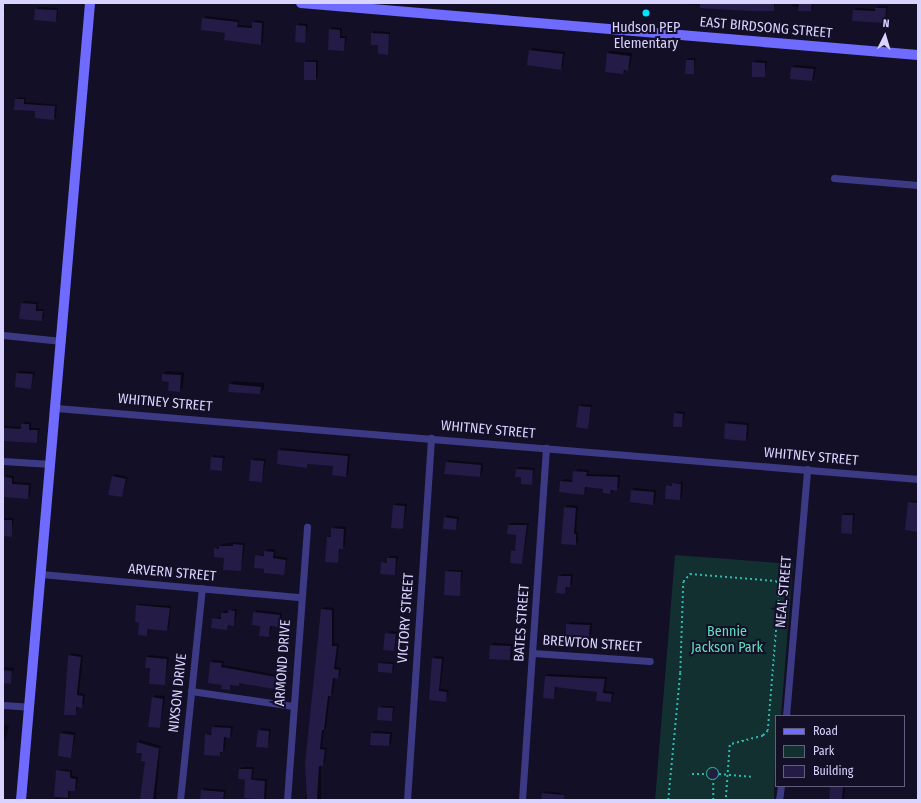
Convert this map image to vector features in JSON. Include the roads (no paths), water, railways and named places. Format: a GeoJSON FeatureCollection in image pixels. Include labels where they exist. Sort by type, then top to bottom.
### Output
{"type":"FeatureCollection","features":[{"type":"Feature","properties":{"kind":"street"},"geometry":{"type":"LineString","coordinates":[[21,800],[62,341],[90,3]]}},
{"type":"Feature","properties":{"kind":"street","name":"EAST BIRDSONG STREET"},"geometry":{"type":"LineString","coordinates":[[302,3],[918,55]]}},
{"type":"Feature","properties":{"kind":"street"},"geometry":{"type":"LineString","coordinates":[[834,178],[918,185]]}},
{"type":"Feature","properties":{"kind":"street"},"geometry":{"type":"LineString","coordinates":[[3,335],[62,341]]}},
{"type":"Feature","properties":{"kind":"street","name":"WHITNEY STREET"},"geometry":{"type":"LineString","coordinates":[[56,408],[918,479]]}},
{"type":"Feature","properties":{"kind":"street","name":"VICTORY STREET"},"geometry":{"type":"LineString","coordinates":[[407,800],[431,438]]}},
{"type":"Feature","properties":{"kind":"street","name":"BATES STREET"},"geometry":{"type":"LineString","coordinates":[[522,800],[546,448]]}},
{"type":"Feature","properties":{"kind":"street"},"geometry":{"type":"LineString","coordinates":[[3,461],[51,464]]}},
{"type":"Feature","properties":{"kind":"street","name":"NEAL STREET"},"geometry":{"type":"LineString","coordinates":[[786,715],[807,469]]}},
{"type":"Feature","properties":{"kind":"street","name":"ARMOND DRIVE"},"geometry":{"type":"LineString","coordinates":[[287,800],[307,527]]}},
{"type":"Feature","properties":{"kind":"street","name":"ARVERN STREET"},"geometry":{"type":"LineString","coordinates":[[41,574],[301,598]]}},
{"type":"Feature","properties":{"kind":"street","name":"NIXSON DRIVE"},"geometry":{"type":"LineString","coordinates":[[180,800],[202,588]]}},
{"type":"Feature","properties":{"kind":"street","name":"BREWTON STREET"},"geometry":{"type":"LineString","coordinates":[[533,653],[650,661]]}},
{"type":"Feature","properties":{"kind":"street"},"geometry":{"type":"LineString","coordinates":[[191,691],[293,706]]}},
{"type":"Feature","properties":{"kind":"street"},"geometry":{"type":"LineString","coordinates":[[3,705],[29,707]]}},
{"type":"Feature","properties":{"kind":"street"},"geometry":{"type":"LineString","coordinates":[[779,800],[781,787]]}},
{"type":"Feature","properties":{"kind":"place","name":"Hudson PEP Elementary"},"geometry":{"type":"Point","coordinates":[646,13]}},
{"type":"Feature","properties":{"kind":"park label","name":"Bennie Jackson Park"},"geometry":{"type":"Point","coordinates":[727,640]}}]}
